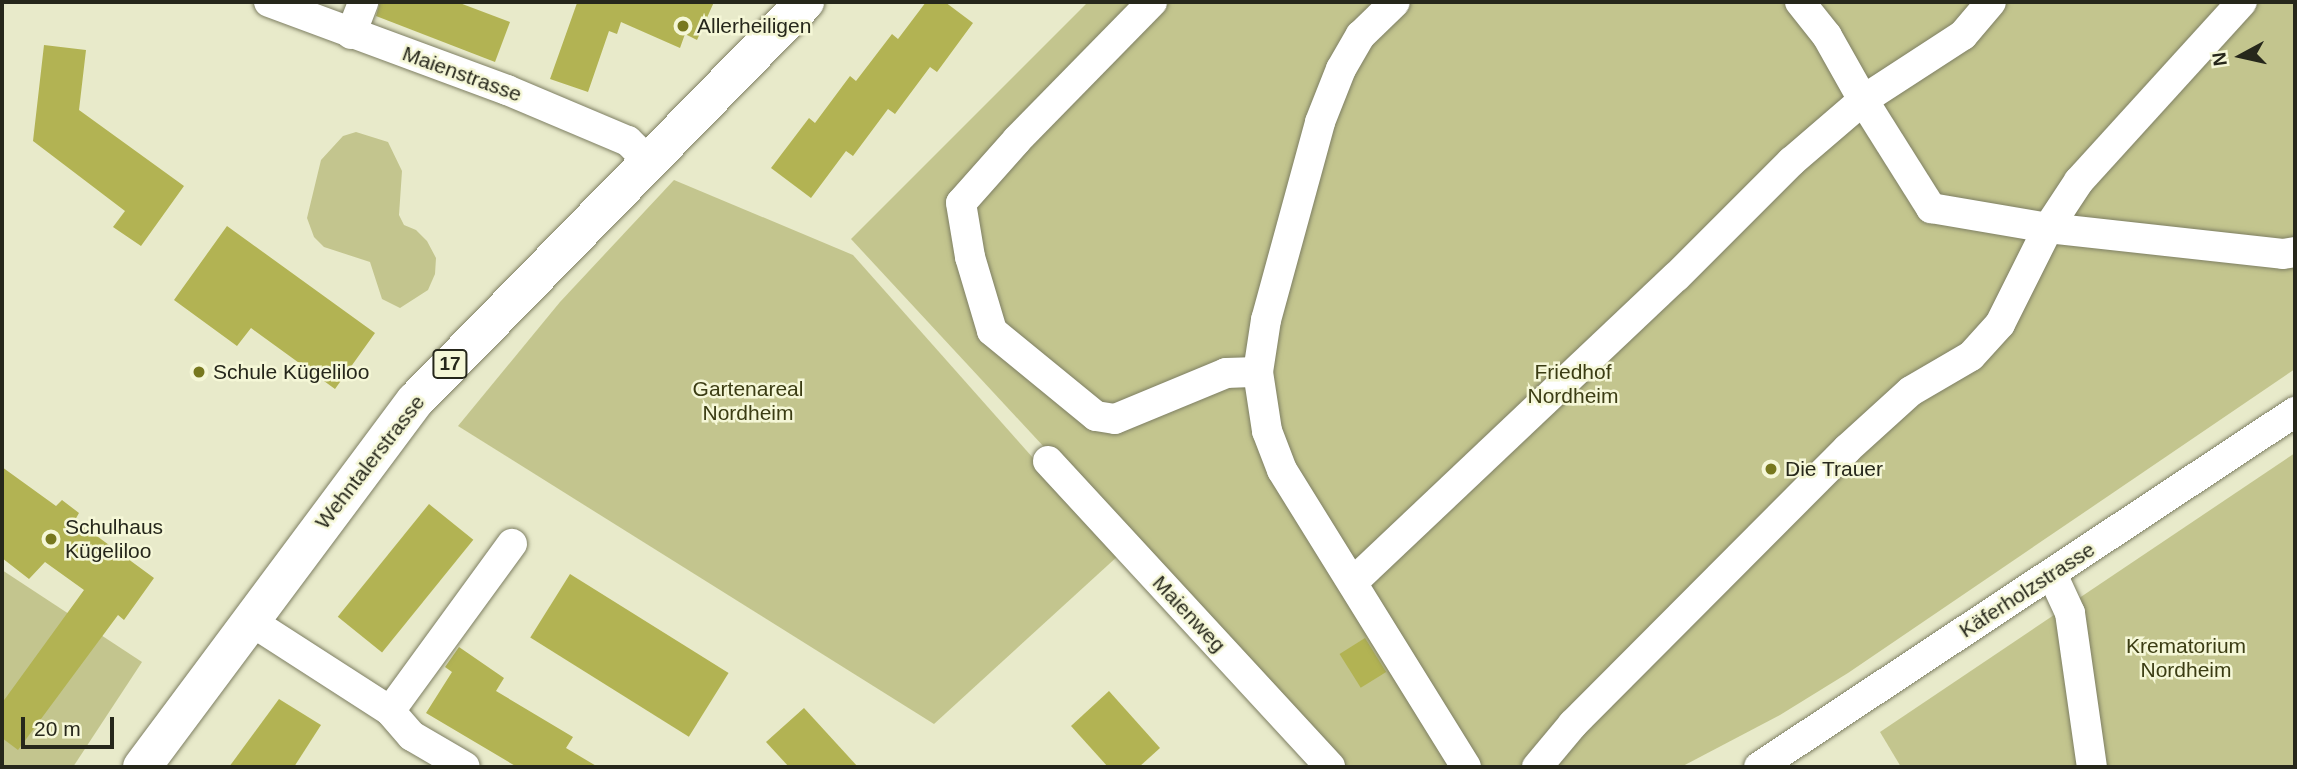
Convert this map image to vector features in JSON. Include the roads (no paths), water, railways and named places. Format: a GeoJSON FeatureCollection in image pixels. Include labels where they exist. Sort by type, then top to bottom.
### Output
{"type":"FeatureCollection","features":[{"type":"Feature","properties":{"kind":"main road","name":"Wehntalerstrasse"},"geometry":{"type":"LineString","coordinates":[[142,767],[249,620],[415,401],[647,160],[805,2]]}},
{"type":"Feature","properties":{"kind":"street","name":"Maienstrasse"},"geometry":{"type":"LineString","coordinates":[[268,2],[519,95],[628,141],[647,160]]}},
{"type":"Feature","properties":{"kind":"street"},"geometry":{"type":"LineString","coordinates":[[351,34],[363,2]]}},
{"type":"Feature","properties":{"kind":"street"},"geometry":{"type":"LineString","coordinates":[[1152,2],[1017,140],[961,203],[970,257],[992,331],[1096,416],[1115,419],[1226,373],[1258,372]]}},
{"type":"Feature","properties":{"kind":"street"},"geometry":{"type":"LineString","coordinates":[[1395,2],[1361,35],[1341,69],[1320,122],[1266,320],[1258,372],[1268,431],[1282,470],[1466,767]]}},
{"type":"Feature","properties":{"kind":"street"},"geometry":{"type":"LineString","coordinates":[[1800,2],[1827,36],[1863,100],[1931,208],[2048,228],[2283,254],[2295,252]]}},
{"type":"Feature","properties":{"kind":"street"},"geometry":{"type":"LineString","coordinates":[[1353,582],[1676,277],[1791,162],[1863,100],[1963,35],[1992,2]]}},
{"type":"Feature","properties":{"kind":"street"},"geometry":{"type":"LineString","coordinates":[[1537,767],[1573,724],[1847,449],[1911,391],[1971,356],[2000,324],[2048,228],[2080,181],[2189,56],[2242,2]]}},
{"type":"Feature","properties":{"kind":"street","name":"Käferholzstrasse"},"geometry":{"type":"LineString","coordinates":[[1759,767],[2295,412]]}},
{"type":"Feature","properties":{"kind":"street","name":"Maienweg"},"geometry":{"type":"LineString","coordinates":[[1048,461],[1330,767]]}},
{"type":"Feature","properties":{"kind":"street"},"geometry":{"type":"LineString","coordinates":[[390,710],[512,544]]}},
{"type":"Feature","properties":{"kind":"street"},"geometry":{"type":"LineString","coordinates":[[2052,574],[2070,613],[2092,767]]}},
{"type":"Feature","properties":{"kind":"street"},"geometry":{"type":"LineString","coordinates":[[249,620],[390,710],[412,736],[465,767]]}},
{"type":"Feature","properties":{"kind":"place","name":"Allerheiligen"},"geometry":{"type":"Point","coordinates":[683,26]}},
{"type":"Feature","properties":{"kind":"place","name":"Schule Kügeliloo"},"geometry":{"type":"Point","coordinates":[199,372]}},
{"type":"Feature","properties":{"kind":"place","name":"Die Trauer"},"geometry":{"type":"Point","coordinates":[1771,469]}},
{"type":"Feature","properties":{"kind":"place","name":"Schulhaus Kügeliloo"},"geometry":{"type":"Point","coordinates":[51,539]}},
{"type":"Feature","properties":{"kind":"park label","name":"Friedhof Nordheim"},"geometry":{"type":"Point","coordinates":[1573,384]}},
{"type":"Feature","properties":{"kind":"park label","name":"Gartenareal Nordheim"},"geometry":{"type":"Point","coordinates":[748,401]}},
{"type":"Feature","properties":{"kind":"park label","name":"Krematorium Nordheim"},"geometry":{"type":"Point","coordinates":[2186,658]}}]}
